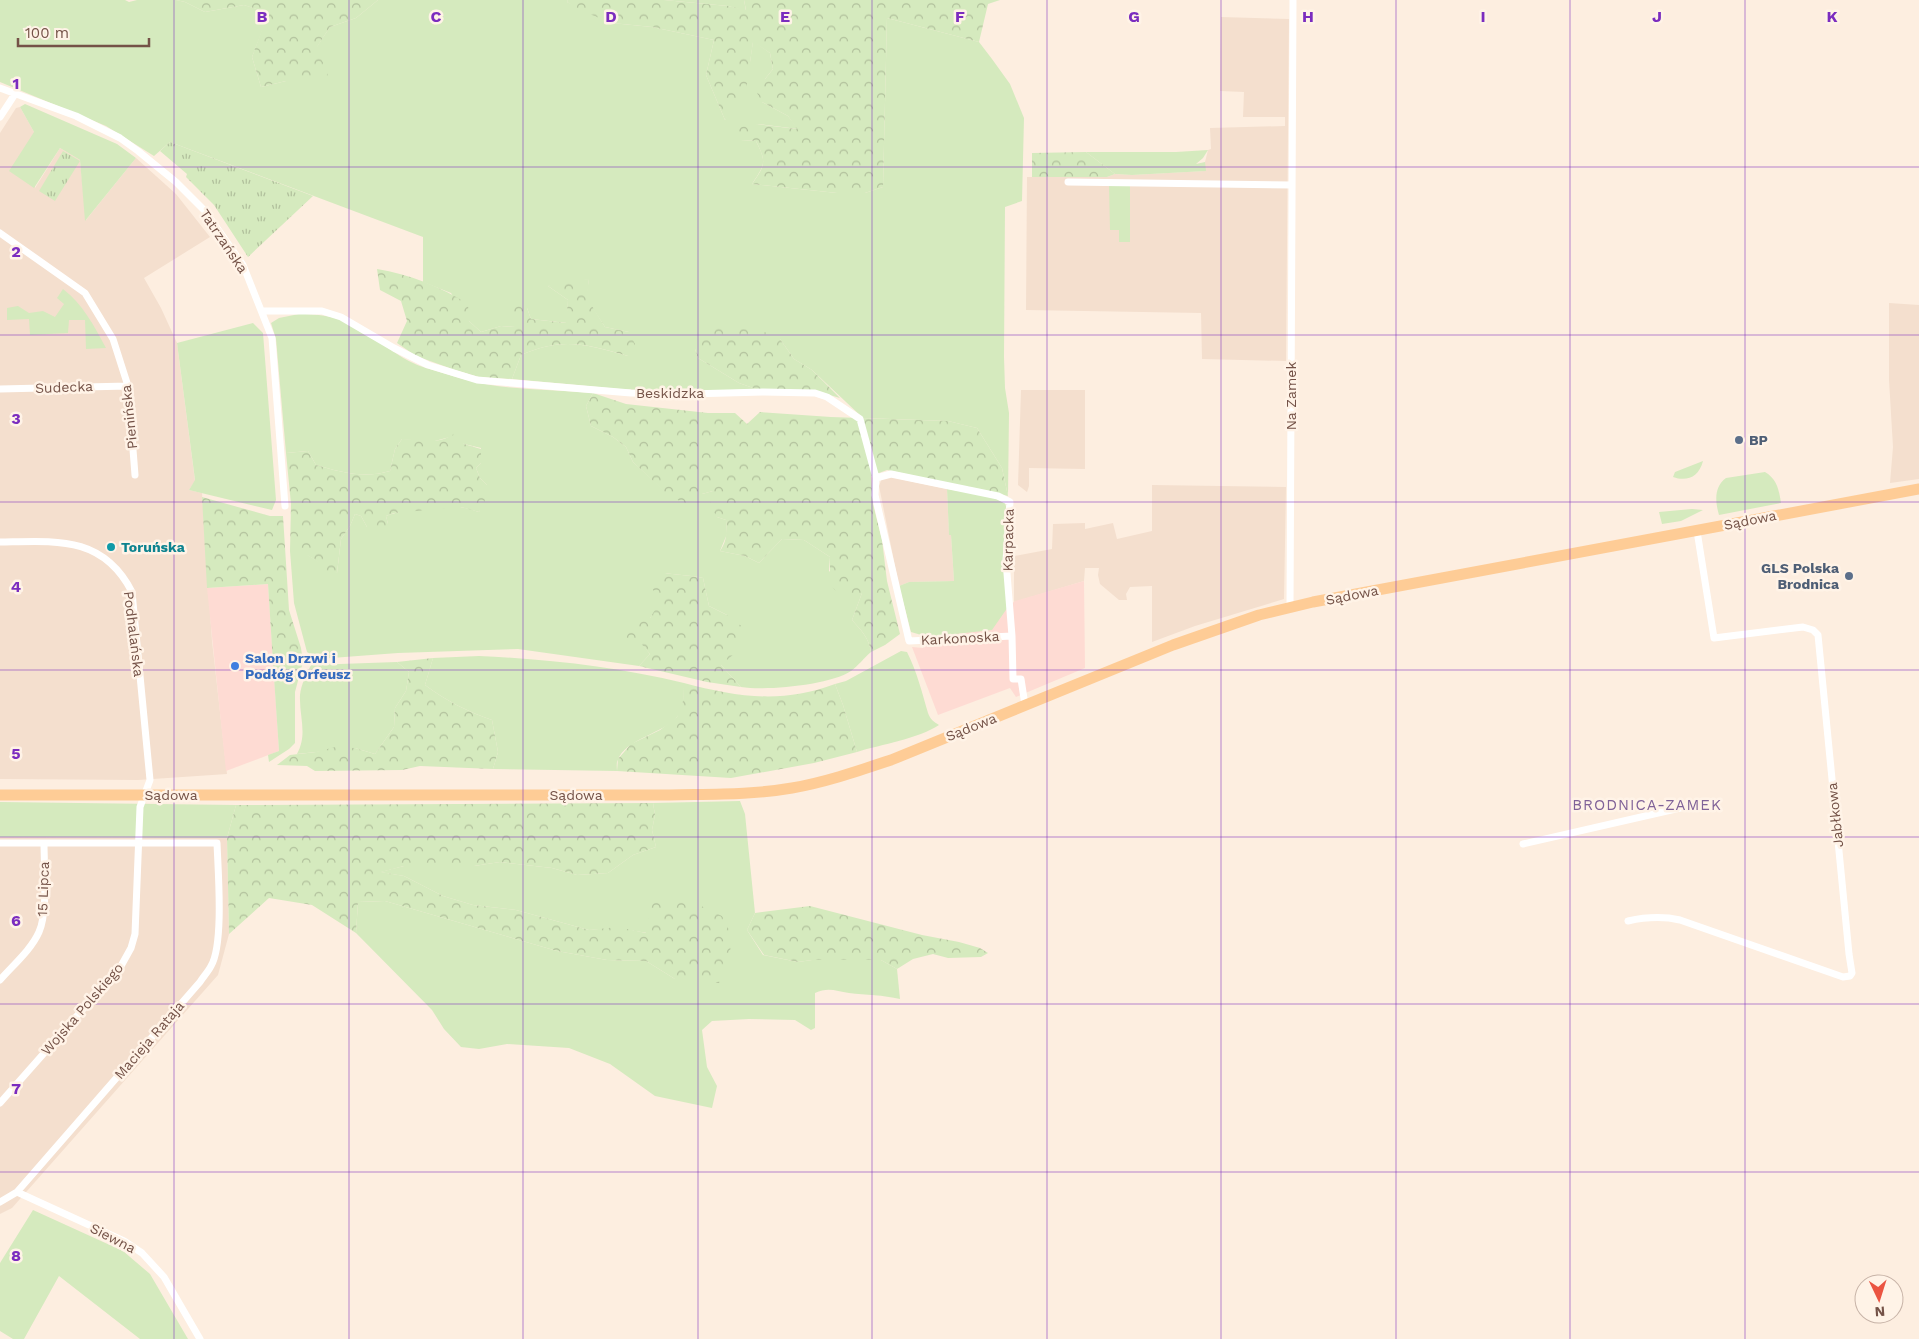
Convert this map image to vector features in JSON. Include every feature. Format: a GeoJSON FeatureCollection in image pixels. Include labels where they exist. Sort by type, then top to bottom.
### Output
{"type":"FeatureCollection","features":[{"type":"Feature","properties":{"kind":"main road","name":"Sądowa"},"geometry":{"type":"LineString","coordinates":[[0,795],[670,795],[767,790],[819,782],[891,760],[1173,645],[1234,623],[1290,606],[1919,489]]}},
{"type":"Feature","properties":{"kind":"street","name":"Na Zamek"},"geometry":{"type":"LineString","coordinates":[[1290,606],[1293,0]]}},
{"type":"Feature","properties":{"kind":"street","name":"Tatrzańska"},"geometry":{"type":"LineString","coordinates":[[0,88],[61,110],[100,127],[138,151],[176,182],[205,210],[243,265],[272,338],[285,506]]}},
{"type":"Feature","properties":{"kind":"street"},"geometry":{"type":"LineString","coordinates":[[0,117],[15,94]]}},
{"type":"Feature","properties":{"kind":"street"},"geometry":{"type":"LineString","coordinates":[[1068,182],[1292,185]]}},
{"type":"Feature","properties":{"kind":"street","name":"Pienińska"},"geometry":{"type":"LineString","coordinates":[[0,233],[85,293],[114,339],[128,386],[134,475]]}},
{"type":"Feature","properties":{"kind":"street","name":"Beskidzka"},"geometry":{"type":"LineString","coordinates":[[262,311],[322,311],[341,317],[394,348],[428,365],[477,380],[631,393],[815,393],[827,397],[860,419],[876,478],[876,495],[909,641]]}},
{"type":"Feature","properties":{"kind":"street","name":"Sudecka"},"geometry":{"type":"LineString","coordinates":[[0,389],[128,386]]}},
{"type":"Feature","properties":{"kind":"street","name":"Karpacka"},"geometry":{"type":"LineString","coordinates":[[876,478],[891,474],[998,496],[1010,502],[1006,561],[1012,636],[1012,679],[1021,679],[1025,705]]}},
{"type":"Feature","properties":{"kind":"street","name":"Jabłkowa"},"geometry":{"type":"LineString","coordinates":[[1628,921],[1652,917],[1680,920],[1843,977],[1850,976],[1852,973],[1818,636],[1813,630],[1803,627],[1714,638],[1697,531]]}},
{"type":"Feature","properties":{"kind":"street","name":"Podhalańska"},"geometry":{"type":"LineString","coordinates":[[0,542],[61,541],[89,548],[108,561],[124,577],[132,592],[150,780],[144,795]]}},
{"type":"Feature","properties":{"kind":"street","name":"Karkonoska"},"geometry":{"type":"LineString","coordinates":[[909,641],[1012,636]]}},
{"type":"Feature","properties":{"kind":"street","name":"Wojska Polskiego"},"geometry":{"type":"LineString","coordinates":[[0,1104],[121,966],[131,948],[135,934],[140,807],[144,795]]}},
{"type":"Feature","properties":{"kind":"street"},"geometry":{"type":"LineString","coordinates":[[1523,844],[1702,803]]}},
{"type":"Feature","properties":{"kind":"street"},"geometry":{"type":"LineString","coordinates":[[0,843],[139,842]]}},
{"type":"Feature","properties":{"kind":"street","name":"Macieja Rataja"},"geometry":{"type":"LineString","coordinates":[[0,1202],[17,1192],[212,966],[218,935],[217,843],[139,842]]}},
{"type":"Feature","properties":{"kind":"street","name":"15 Lipca"},"geometry":{"type":"LineString","coordinates":[[0,980],[34,941],[40,930],[44,908],[44,843]]}},
{"type":"Feature","properties":{"kind":"street","name":"Siewna"},"geometry":{"type":"LineString","coordinates":[[17,1192],[124,1241],[142,1253],[164,1277],[200,1339]]}},
{"type":"Feature","properties":{"kind":"shaded area"},"geometry":{"type":"Polygon","coordinates":[[[1221,17],[1289,19],[1286,361],[1202,359],[1201,313],[1026,310],[1027,177],[1107,177],[1115,174],[1132,175],[1205,171],[1208,150],[1211,149],[1210,128],[1285,126],[1285,117],[1243,117],[1244,92],[1220,91],[1221,17]]]}},
{"type":"Feature","properties":{"kind":"shaded area"},"geometry":{"type":"Polygon","coordinates":[[[20,107],[34,132],[35,188],[60,148],[80,160],[86,220],[136,158],[176,194],[210,237],[144,278],[161,308],[177,343],[195,481],[189,490],[202,493],[212,641],[227,774],[138,780],[0,779],[0,133],[16,108],[20,107]]]}},
{"type":"Feature","properties":{"kind":"shaded area"},"geometry":{"type":"Polygon","coordinates":[[[1889,303],[1919,305],[1919,479],[1890,483],[1893,447],[1889,380],[1889,303]]]}},
{"type":"Feature","properties":{"kind":"shaded area"},"geometry":{"type":"Polygon","coordinates":[[[1021,390],[1085,390],[1085,469],[1029,468],[1027,492],[1018,485],[1021,390]]]}},
{"type":"Feature","properties":{"kind":"shaded area"},"geometry":{"type":"Polygon","coordinates":[[[890,477],[947,489],[954,581],[909,582],[899,586],[879,486],[882,478],[890,477]]]}},
{"type":"Feature","properties":{"kind":"shaded area"},"geometry":{"type":"Polygon","coordinates":[[[1152,485],[1286,487],[1284,599],[1195,626],[1152,642],[1152,586],[1130,587],[1126,594],[1127,600],[1119,600],[1100,584],[1099,568],[1085,568],[1084,581],[1014,602],[1014,556],[1052,549],[1053,524],[1085,523],[1085,529],[1113,523],[1117,539],[1152,531],[1152,485]]]}},
{"type":"Feature","properties":{"kind":"shaded area"},"geometry":{"type":"Polygon","coordinates":[[[1084,581],[1085,668],[1016,697],[1010,688],[938,715],[912,647],[923,648],[928,637],[1008,607],[1015,601],[1084,581]]]}},
{"type":"Feature","properties":{"kind":"shaded area"},"geometry":{"type":"Polygon","coordinates":[[[268,584],[279,751],[226,771],[207,588],[268,584]]]}},
{"type":"Feature","properties":{"kind":"shaded area"},"geometry":{"type":"Polygon","coordinates":[[[0,837],[227,838],[229,934],[218,975],[12,1208],[0,1214],[0,837]]]}},
{"type":"Feature","properties":{"kind":"green space"},"geometry":{"type":"Polygon","coordinates":[[[0,0],[125,0],[129,2],[137,0],[176,0],[185,2],[205,12],[244,5],[269,13],[252,57],[261,87],[286,81],[329,81],[316,48],[330,27],[356,18],[378,0],[568,0],[567,2],[612,23],[652,27],[714,40],[706,75],[725,120],[750,62],[753,41],[770,53],[773,69],[765,79],[762,102],[788,116],[798,129],[757,124],[741,140],[756,141],[762,154],[762,167],[752,184],[837,193],[865,193],[883,187],[887,18],[979,42],[1010,84],[1024,118],[1022,201],[1005,207],[1004,357],[1005,388],[1009,413],[1008,496],[1002,468],[977,428],[948,421],[863,418],[812,370],[794,359],[780,339],[695,349],[698,358],[739,383],[756,389],[683,392],[620,389],[512,379],[521,355],[549,346],[574,344],[599,348],[628,356],[629,332],[605,327],[586,298],[589,279],[548,286],[568,300],[567,323],[531,319],[527,308],[515,327],[501,326],[481,332],[469,321],[451,293],[423,282],[423,237],[170,142],[154,156],[106,126],[0,82],[0,0]]]}},
{"type":"Feature","properties":{"kind":"green space"},"geometry":{"type":"Polygon","coordinates":[[[176,0],[378,0],[356,18],[330,27],[317,47],[330,81],[286,81],[261,87],[252,57],[268,13],[244,5],[205,12],[185,2],[176,0]]]}},
{"type":"Feature","properties":{"kind":"green space"},"geometry":{"type":"Polygon","coordinates":[[[568,0],[664,0],[728,6],[746,10],[744,0],[1000,0],[988,4],[979,42],[887,18],[883,187],[865,193],[837,193],[752,184],[762,168],[762,154],[756,141],[741,140],[733,128],[757,124],[797,129],[788,116],[762,102],[757,93],[773,69],[770,53],[753,42],[746,90],[725,120],[706,75],[714,40],[652,27],[612,23],[582,11],[567,2],[568,0]]]}},
{"type":"Feature","properties":{"kind":"green space"},"geometry":{"type":"Polygon","coordinates":[[[664,0],[744,0],[746,11],[728,6],[664,0]]]}},
{"type":"Feature","properties":{"kind":"green space"},"geometry":{"type":"Polygon","coordinates":[[[25,104],[117,144],[136,158],[85,221],[80,160],[60,148],[34,188],[9,171],[34,132],[20,107],[25,104]]]}},
{"type":"Feature","properties":{"kind":"green space"},"geometry":{"type":"Polygon","coordinates":[[[170,142],[313,196],[248,257],[214,205],[186,177],[187,174],[160,151],[170,142]]]}},
{"type":"Feature","properties":{"kind":"green space"},"geometry":{"type":"Polygon","coordinates":[[[1208,150],[1196,164],[1205,162],[1206,171],[1132,175],[1115,174],[1086,152],[1176,152],[1208,150]]]}},
{"type":"Feature","properties":{"kind":"green space"},"geometry":{"type":"Polygon","coordinates":[[[63,151],[80,161],[55,201],[39,191],[63,151]]]}},
{"type":"Feature","properties":{"kind":"green space"},"geometry":{"type":"Polygon","coordinates":[[[1086,152],[1115,174],[1107,177],[1032,177],[1032,153],[1086,152]]]}},
{"type":"Feature","properties":{"kind":"green space"},"geometry":{"type":"Polygon","coordinates":[[[1109,186],[1130,186],[1130,242],[1119,242],[1119,230],[1110,230],[1109,186]]]}},
{"type":"Feature","properties":{"kind":"green space"},"geometry":{"type":"Polygon","coordinates":[[[377,269],[401,274],[424,282],[468,304],[469,321],[481,332],[501,326],[515,327],[509,305],[517,296],[527,308],[531,319],[566,323],[568,300],[548,286],[562,280],[589,279],[587,298],[605,327],[629,332],[635,344],[628,356],[599,348],[574,344],[550,346],[521,355],[512,379],[479,377],[416,356],[397,343],[407,321],[401,301],[380,290],[377,269]]]}},
{"type":"Feature","properties":{"kind":"green space"},"geometry":{"type":"Polygon","coordinates":[[[63,289],[82,308],[106,348],[86,349],[85,320],[69,320],[68,333],[30,335],[29,319],[7,320],[7,308],[18,306],[29,313],[43,311],[55,317],[64,304],[57,298],[63,289]]]}},
{"type":"Feature","properties":{"kind":"green space"},"geometry":{"type":"Polygon","coordinates":[[[299,314],[312,314],[345,321],[413,363],[469,381],[488,385],[593,393],[586,406],[591,426],[613,437],[626,447],[633,462],[670,496],[702,494],[713,491],[717,517],[726,520],[727,534],[720,551],[745,556],[759,563],[782,539],[804,540],[830,557],[829,571],[862,593],[852,620],[866,638],[871,652],[851,671],[829,680],[798,686],[741,687],[721,665],[727,615],[709,606],[703,578],[665,573],[664,600],[650,618],[639,640],[650,654],[639,666],[518,649],[398,653],[318,659],[307,652],[294,603],[290,551],[301,551],[337,573],[341,539],[350,526],[355,514],[361,516],[367,527],[388,524],[386,516],[412,510],[460,507],[479,512],[487,485],[480,478],[476,468],[481,463],[481,448],[464,444],[450,437],[431,442],[402,439],[395,449],[390,471],[371,474],[344,472],[316,465],[308,451],[286,453],[276,339],[271,323],[279,318],[299,314]]]}},
{"type":"Feature","properties":{"kind":"green space"},"geometry":{"type":"Polygon","coordinates":[[[253,323],[263,333],[276,500],[272,510],[189,490],[195,480],[177,343],[253,323]]]}},
{"type":"Feature","properties":{"kind":"green space"},"geometry":{"type":"Polygon","coordinates":[[[706,327],[760,330],[780,339],[794,359],[812,370],[840,398],[816,391],[756,389],[739,383],[698,358],[695,349],[706,327]]]}},
{"type":"Feature","properties":{"kind":"green space"},"geometry":{"type":"Polygon","coordinates":[[[593,393],[626,404],[708,413],[735,413],[747,424],[760,412],[831,417],[948,421],[977,428],[1002,468],[1008,496],[887,470],[871,476],[873,504],[882,540],[887,581],[900,634],[871,652],[866,638],[852,620],[862,593],[842,597],[830,585],[830,557],[804,540],[782,539],[759,563],[745,556],[720,551],[726,536],[726,520],[717,517],[710,506],[713,491],[702,494],[696,507],[670,497],[633,462],[626,447],[613,437],[591,426],[586,406],[593,393]]]}},
{"type":"Feature","properties":{"kind":"green space"},"geometry":{"type":"Polygon","coordinates":[[[455,433],[464,444],[481,449],[481,463],[476,468],[480,478],[487,485],[489,492],[479,512],[461,507],[394,513],[386,516],[388,524],[387,533],[377,535],[367,527],[361,516],[355,514],[350,526],[341,539],[337,573],[326,571],[319,563],[305,554],[290,551],[291,504],[286,453],[308,451],[316,465],[334,470],[353,474],[380,473],[390,471],[395,449],[402,439],[436,441],[455,433]]]}},
{"type":"Feature","properties":{"kind":"green space"},"geometry":{"type":"Polygon","coordinates":[[[1703,461],[1699,471],[1692,477],[1683,479],[1673,477],[1675,472],[1703,461]]]}},
{"type":"Feature","properties":{"kind":"green space"},"geometry":{"type":"Polygon","coordinates":[[[1765,472],[1775,481],[1781,503],[1719,515],[1716,495],[1719,486],[1726,478],[1765,472]]]}},
{"type":"Feature","properties":{"kind":"green space"},"geometry":{"type":"Polygon","coordinates":[[[947,489],[989,496],[1005,503],[1008,513],[1008,607],[992,630],[928,637],[911,632],[899,586],[909,582],[954,581],[947,489]]]}},
{"type":"Feature","properties":{"kind":"green space"},"geometry":{"type":"Polygon","coordinates":[[[202,497],[270,516],[283,516],[289,610],[301,648],[303,662],[273,663],[268,584],[207,588],[202,497]]]}},
{"type":"Feature","properties":{"kind":"green space"},"geometry":{"type":"Polygon","coordinates":[[[1703,510],[1681,521],[1662,524],[1659,512],[1703,510]]]}},
{"type":"Feature","properties":{"kind":"green space"},"geometry":{"type":"Polygon","coordinates":[[[665,573],[703,578],[709,606],[727,615],[744,628],[734,654],[721,665],[741,687],[707,682],[639,666],[650,654],[639,641],[624,646],[629,629],[638,617],[650,618],[655,610],[655,602],[663,600],[653,590],[651,578],[665,573]]]}},
{"type":"Feature","properties":{"kind":"green space"},"geometry":{"type":"Polygon","coordinates":[[[901,651],[907,652],[929,715],[939,725],[910,738],[857,752],[835,684],[846,681],[901,651]]]}},
{"type":"Feature","properties":{"kind":"green space"},"geometry":{"type":"Polygon","coordinates":[[[479,656],[531,659],[633,672],[684,683],[684,696],[677,717],[663,728],[628,747],[617,762],[617,771],[493,769],[498,752],[492,720],[457,705],[425,685],[433,658],[479,656]]]}},
{"type":"Feature","properties":{"kind":"green space"},"geometry":{"type":"Polygon","coordinates":[[[433,658],[425,685],[457,705],[492,720],[498,752],[493,769],[420,766],[402,770],[315,771],[307,766],[277,765],[290,755],[316,752],[335,747],[355,748],[375,754],[394,727],[395,708],[406,691],[409,672],[397,662],[433,658]]]}},
{"type":"Feature","properties":{"kind":"green space"},"geometry":{"type":"Polygon","coordinates":[[[303,662],[295,692],[295,743],[269,762],[268,755],[279,751],[273,663],[303,662]]]}},
{"type":"Feature","properties":{"kind":"green space"},"geometry":{"type":"Polygon","coordinates":[[[397,662],[409,672],[406,691],[395,708],[394,727],[375,754],[355,748],[297,754],[303,732],[300,695],[311,665],[397,662]]]}},
{"type":"Feature","properties":{"kind":"green space"},"geometry":{"type":"Polygon","coordinates":[[[684,683],[722,692],[760,696],[796,694],[835,684],[857,752],[814,763],[731,778],[617,771],[618,759],[631,744],[660,730],[677,717],[683,701],[684,683]]]}},
{"type":"Feature","properties":{"kind":"green space"},"geometry":{"type":"Polygon","coordinates":[[[740,801],[745,814],[755,913],[747,930],[763,955],[798,962],[812,960],[881,960],[897,969],[900,999],[832,990],[820,991],[815,993],[815,1028],[811,1030],[795,1020],[749,1019],[712,1021],[702,1030],[707,1067],[717,1086],[712,1108],[655,1096],[610,1064],[569,1048],[507,1044],[479,1049],[461,1047],[444,1029],[432,1010],[356,933],[358,902],[385,901],[557,951],[607,960],[646,961],[675,979],[649,922],[647,933],[618,928],[589,930],[516,910],[473,905],[443,896],[404,876],[380,872],[404,866],[474,866],[500,862],[552,868],[577,875],[608,873],[633,855],[656,847],[652,830],[655,815],[653,803],[740,801]]]}},
{"type":"Feature","properties":{"kind":"green space"},"geometry":{"type":"Polygon","coordinates":[[[0,802],[236,805],[227,838],[0,837],[0,802]]]}},
{"type":"Feature","properties":{"kind":"green space"},"geometry":{"type":"Polygon","coordinates":[[[653,803],[655,815],[652,830],[656,847],[633,855],[608,873],[577,875],[552,868],[500,862],[474,866],[404,866],[381,872],[404,876],[443,896],[473,905],[516,910],[589,930],[618,927],[646,933],[652,897],[665,897],[695,903],[722,916],[732,936],[729,960],[719,983],[675,979],[646,961],[607,960],[557,951],[385,901],[358,902],[356,933],[312,905],[269,898],[229,934],[227,838],[236,805],[653,803]]]}},
{"type":"Feature","properties":{"kind":"green space"},"geometry":{"type":"Polygon","coordinates":[[[810,906],[922,935],[959,942],[980,948],[988,953],[981,957],[948,958],[933,954],[913,959],[897,969],[881,960],[812,960],[798,962],[764,955],[747,930],[755,913],[810,906]]]}},
{"type":"Feature","properties":{"kind":"green space"},"geometry":{"type":"Polygon","coordinates":[[[33,1210],[123,1251],[150,1274],[188,1339],[140,1339],[59,1276],[24,1339],[13,1339],[0,1331],[0,1263],[33,1210]]]}},
{"type":"Feature","properties":{"kind":"place","name":"BP"},"geometry":{"type":"Point","coordinates":[1739,440]}},
{"type":"Feature","properties":{"kind":"place","name":"Toruńska"},"geometry":{"type":"Point","coordinates":[111,547]}},
{"type":"Feature","properties":{"kind":"place","name":"GLS Polska Brodnica"},"geometry":{"type":"Point","coordinates":[1849,576]}},
{"type":"Feature","properties":{"kind":"place","name":"Salon Drzwi i Podłóg Orfeusz"},"geometry":{"type":"Point","coordinates":[235,666]}},
{"type":"Feature","properties":{"kind":"district","name":"BRODNICA-ZAMEK"},"geometry":{"type":"Point","coordinates":[1647,805]}}]}
